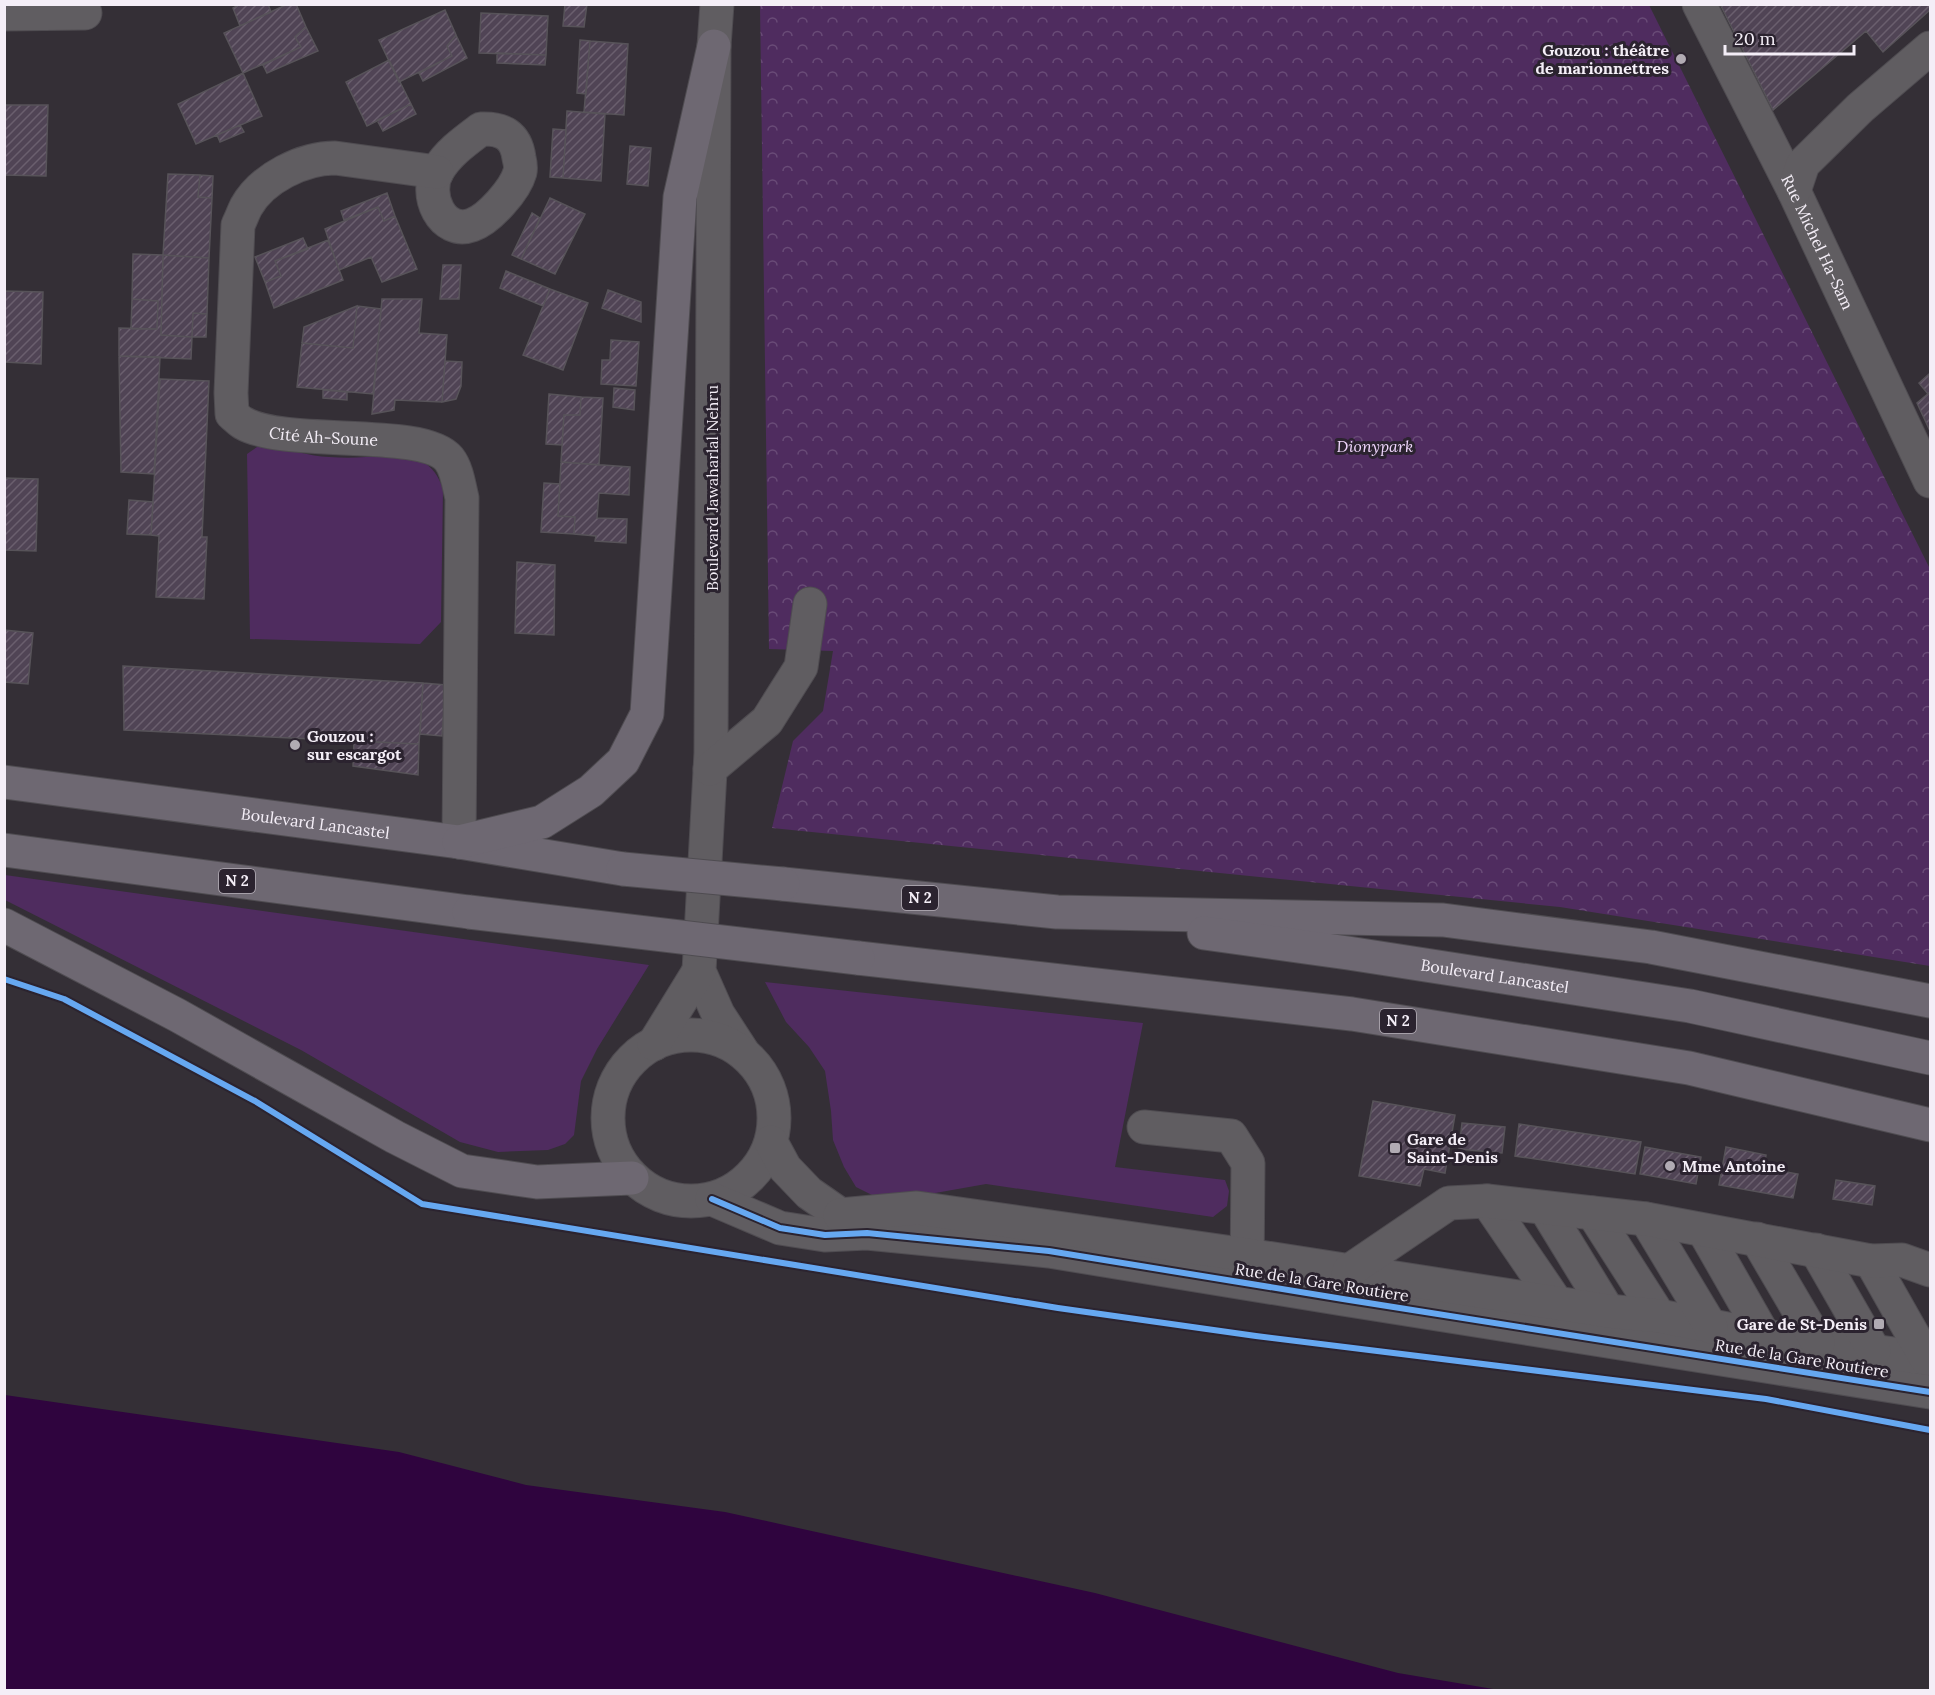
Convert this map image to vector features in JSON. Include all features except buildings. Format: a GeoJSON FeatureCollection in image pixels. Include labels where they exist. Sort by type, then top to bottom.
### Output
{"type":"FeatureCollection","features":[{"type":"Feature","properties":{"kind":"main road"},"geometry":{"type":"LineString","coordinates":[[459,842],[542,822],[591,791],[623,760],[647,714],[680,197],[714,46]]}},
{"type":"Feature","properties":{"kind":"main road","name":"Boulevard Lancastel"},"geometry":{"type":"LineString","coordinates":[[4,782],[459,842],[623,869],[1057,912],[1348,953],[1690,1006],[1930,1058]]}},
{"type":"Feature","properties":{"kind":"main road","name":"N 2"},"geometry":{"type":"LineString","coordinates":[[4,850],[469,912],[1352,1014],[1689,1068],[1930,1125]]}},
{"type":"Feature","properties":{"kind":"main road"},"geometry":{"type":"LineString","coordinates":[[1057,912],[1443,920],[1651,947],[1930,1001]]}},
{"type":"Feature","properties":{"kind":"main road"},"geometry":{"type":"LineString","coordinates":[[4,925],[177,1015],[395,1137],[462,1171],[537,1182],[632,1178]]}},
{"type":"Feature","properties":{"kind":"street","name":"Boulevard Jawaharlal Nehru"},"geometry":{"type":"LineString","coordinates":[[717,4],[714,46],[710,769],[699,971],[718,1014],[744,1054]]}},
{"type":"Feature","properties":{"kind":"street","name":"Rue Michel Ha-Sam"},"geometry":{"type":"LineString","coordinates":[[1699,4],[1794,191],[1930,481]]}},
{"type":"Feature","properties":{"kind":"street"},"geometry":{"type":"LineString","coordinates":[[4,14],[85,13]]}},
{"type":"Feature","properties":{"kind":"street"},"geometry":{"type":"LineString","coordinates":[[1794,191],[1803,164],[1860,108],[1930,48]]}},
{"type":"Feature","properties":{"kind":"street","name":"Cité Ah-Soune"},"geometry":{"type":"LineString","coordinates":[[436,172],[335,158],[319,158],[285,170],[259,191],[246,206],[238,225],[231,393],[232,414],[243,423],[270,432],[411,443],[435,448],[449,459],[456,474],[462,498],[459,842]]}},
{"type":"Feature","properties":{"kind":"street"},"geometry":{"type":"LineString","coordinates":[[710,769],[767,721],[801,667],[810,604]]}},
{"type":"Feature","properties":{"kind":"street","name":"Boulevard Jawaharlal Nehru"},"geometry":{"type":"LineString","coordinates":[[654,1044],[699,971]]}},
{"type":"Feature","properties":{"kind":"street"},"geometry":{"type":"LineString","coordinates":[[700,1035],[724,1041],[744,1054],[760,1072],[771,1094],[774,1118],[771,1142],[758,1167],[738,1187],[712,1199],[683,1201],[656,1194],[632,1178],[616,1157],[608,1132],[608,1106],[616,1081],[632,1059],[654,1044],[676,1036],[700,1035]]}},
{"type":"Feature","properties":{"kind":"street"},"geometry":{"type":"LineString","coordinates":[[840,1215],[917,1208],[1247,1269],[1248,1163],[1231,1136],[1144,1127]]}},
{"type":"Feature","properties":{"kind":"street","name":"Rue de la Gare Routiere"},"geometry":{"type":"LineString","coordinates":[[771,1142],[785,1168],[808,1193],[867,1233]]}},
{"type":"Feature","properties":{"kind":"street","name":"Rue de la Gare Routiere"},"geometry":{"type":"LineString","coordinates":[[712,1199],[780,1228],[825,1235],[867,1233],[1247,1269],[1930,1392]]}},
{"type":"Feature","properties":{"kind":"street"},"geometry":{"type":"LineString","coordinates":[[1487,1201],[1556,1302]]}},
{"type":"Feature","properties":{"kind":"street"},"geometry":{"type":"LineString","coordinates":[[1346,1285],[1449,1203],[1487,1201],[1646,1219],[1871,1261],[1902,1260],[1930,1270]]}},
{"type":"Feature","properties":{"kind":"street"},"geometry":{"type":"LineString","coordinates":[[1545,1208],[1608,1311]]}},
{"type":"Feature","properties":{"kind":"street"},"geometry":{"type":"LineString","coordinates":[[1593,1213],[1659,1316]]}},
{"type":"Feature","properties":{"kind":"street"},"geometry":{"type":"LineString","coordinates":[[1646,1219],[1711,1327]]}},
{"type":"Feature","properties":{"kind":"street"},"geometry":{"type":"LineString","coordinates":[[1704,1231],[1764,1336]]}},
{"type":"Feature","properties":{"kind":"street"},"geometry":{"type":"LineString","coordinates":[[1757,1239],[1818,1343]]}},
{"type":"Feature","properties":{"kind":"street"},"geometry":{"type":"LineString","coordinates":[[1816,1250],[1874,1351]]}},
{"type":"Feature","properties":{"kind":"street"},"geometry":{"type":"LineString","coordinates":[[1871,1261],[1928,1359]]}},
{"type":"Feature","properties":{"kind":"street"},"geometry":{"type":"LineString","coordinates":[[1346,1285],[1556,1302],[1608,1311],[1659,1316],[1764,1336],[1928,1359]]}},
{"type":"Feature","properties":{"kind":"green space","name":"Dionypark"},"geometry":{"type":"Polygon","coordinates":[[[760,5],[1649,5],[1930,569],[1930,966],[1560,907],[772,828],[793,741],[823,711],[833,651],[769,649],[760,5]]]}},
{"type":"Feature","properties":{"kind":"green space"},"geometry":{"type":"Polygon","coordinates":[[[271,444],[322,456],[352,458],[402,456],[422,461],[437,476],[443,489],[441,622],[420,644],[250,639],[247,454],[257,447],[271,444]]]}},
{"type":"Feature","properties":{"kind":"green space"},"geometry":{"type":"Polygon","coordinates":[[[5,875],[649,965],[597,1049],[581,1081],[574,1135],[565,1144],[548,1150],[498,1152],[460,1142],[301,1050],[5,900],[5,875]]]}},
{"type":"Feature","properties":{"kind":"green space"},"geometry":{"type":"Polygon","coordinates":[[[765,982],[1143,1023],[1115,1167],[1225,1180],[1229,1191],[1227,1206],[1213,1217],[986,1184],[924,1195],[876,1197],[856,1187],[844,1167],[833,1140],[825,1071],[809,1047],[786,1022],[765,982]]]}},
{"type":"Feature","properties":{"kind":"shaded area"},"geometry":{"type":"Polygon","coordinates":[[[5,1395],[399,1452],[526,1485],[725,1512],[1095,1593],[1398,1673],[1499,1690],[5,1690],[5,1395]]]}},
{"type":"Feature","properties":{"kind":"cycle path"},"geometry":{"type":"LineString","coordinates":[[4,979],[64,999],[255,1101],[422,1204],[1058,1308],[1256,1336],[1766,1399],[1930,1430]]}},
{"type":"Feature","properties":{"kind":"cycle path"},"geometry":{"type":"LineString","coordinates":[[712,1199],[780,1228],[825,1235],[867,1233],[1049,1251],[1930,1392]]}},
{"type":"Feature","properties":{"kind":"place","name":"Gouzou : théâtre de marionnettres"},"geometry":{"type":"Point","coordinates":[1681,59]}},
{"type":"Feature","properties":{"kind":"place","name":"Gouzou : sur escargot"},"geometry":{"type":"Point","coordinates":[295,745]}},
{"type":"Feature","properties":{"kind":"place","name":"Gare de Saint-Denis"},"geometry":{"type":"Point","coordinates":[1395,1148]}},
{"type":"Feature","properties":{"kind":"place","name":"Mme Antoine"},"geometry":{"type":"Point","coordinates":[1670,1166]}},
{"type":"Feature","properties":{"kind":"place","name":"Gare de St-Denis"},"geometry":{"type":"Point","coordinates":[1879,1324]}}]}
